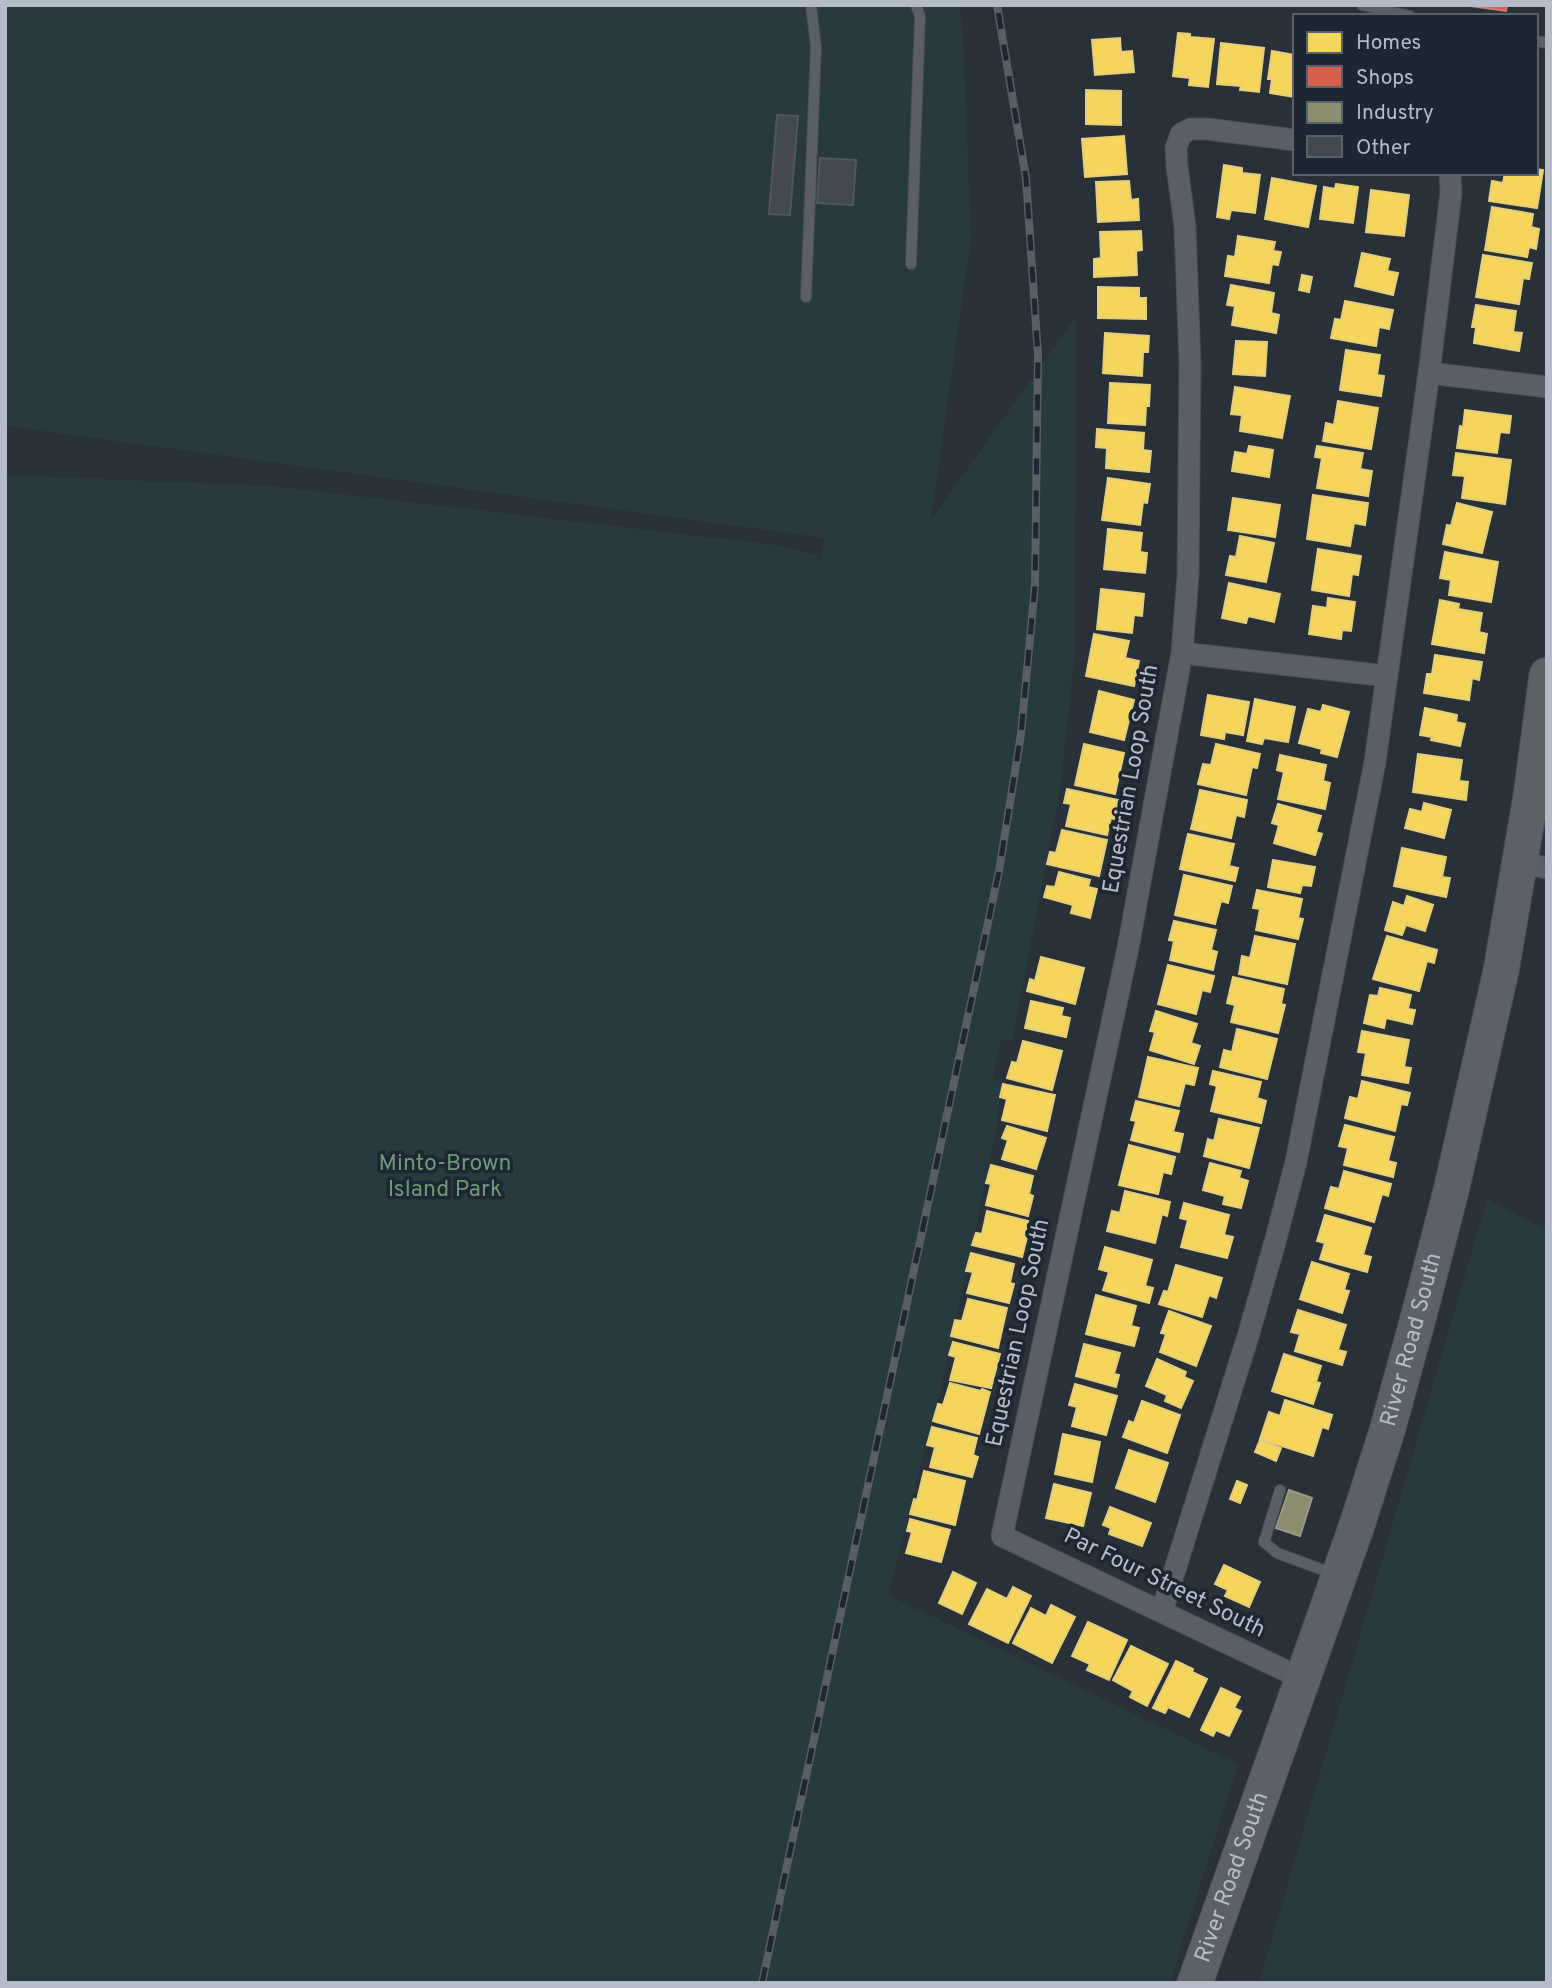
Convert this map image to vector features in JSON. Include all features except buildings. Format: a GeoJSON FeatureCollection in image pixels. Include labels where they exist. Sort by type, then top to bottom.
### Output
{"type":"FeatureCollection","features":[{"type":"Feature","properties":{"kind":"main road","name":"River Road South"},"geometry":{"type":"LineString","coordinates":[[1195,1983],[1340,1576],[1387,1432],[1451,1191],[1490,1022],[1534,865],[1547,675]]}},
{"type":"Feature","properties":{"kind":"street","name":"Equestrian Loop South"},"geometry":{"type":"LineString","coordinates":[[1002,1536],[1128,948],[1182,653],[1188,576],[1190,364],[1185,227],[1176,148],[1181,134],[1191,129],[1293,140]]}},
{"type":"Feature","properties":{"kind":"street"},"geometry":{"type":"LineString","coordinates":[[1162,1611],[1249,1333],[1296,1162],[1365,821],[1429,373],[1451,193],[1450,175]]}},
{"type":"Feature","properties":{"kind":"street"},"geometry":{"type":"LineString","coordinates":[[1429,373],[1547,387]]}},
{"type":"Feature","properties":{"kind":"street"},"geometry":{"type":"LineString","coordinates":[[1182,653],[1387,676]]}},
{"type":"Feature","properties":{"kind":"street","name":"Par Four Street South"},"geometry":{"type":"LineString","coordinates":[[1002,1536],[1303,1679]]}},
{"type":"Feature","properties":{"kind":"lane"},"geometry":{"type":"LineString","coordinates":[[806,297],[816,47],[811,5]]}},
{"type":"Feature","properties":{"kind":"lane"},"geometry":{"type":"LineString","coordinates":[[911,264],[920,16],[916,5]]}},
{"type":"Feature","properties":{"kind":"lane"},"geometry":{"type":"LineString","coordinates":[[1362,5],[1401,14]]}},
{"type":"Feature","properties":{"kind":"lane"},"geometry":{"type":"LineString","coordinates":[[1280,1490],[1264,1542],[1278,1553],[1340,1576]]}},
{"type":"Feature","properties":{"kind":"green space","name":"Minto-Brown Island Park"},"geometry":{"type":"Polygon","coordinates":[[[5,5],[959,5],[963,35],[971,237],[931,520],[1076,316],[1075,650],[1061,785],[1012,1041],[1001,1039],[993,1080],[1003,1082],[996,1121],[998,1123],[943,1380],[888,1595],[1238,1764],[1170,1983],[5,1983],[5,475],[272,486],[777,545],[815,555],[820,562],[825,538],[5,426],[5,5]]]}},
{"type":"Feature","properties":{"kind":"green space"},"geometry":{"type":"Polygon","coordinates":[[[1487,1199],[1547,1230],[1547,1983],[1259,1983],[1487,1199]]]}},
{"type":"Feature","properties":{"kind":"railway"},"geometry":{"type":"LineString","coordinates":[[762,1983],[999,871],[1021,734],[1035,585],[1038,355],[1026,178],[997,5]]}}]}
